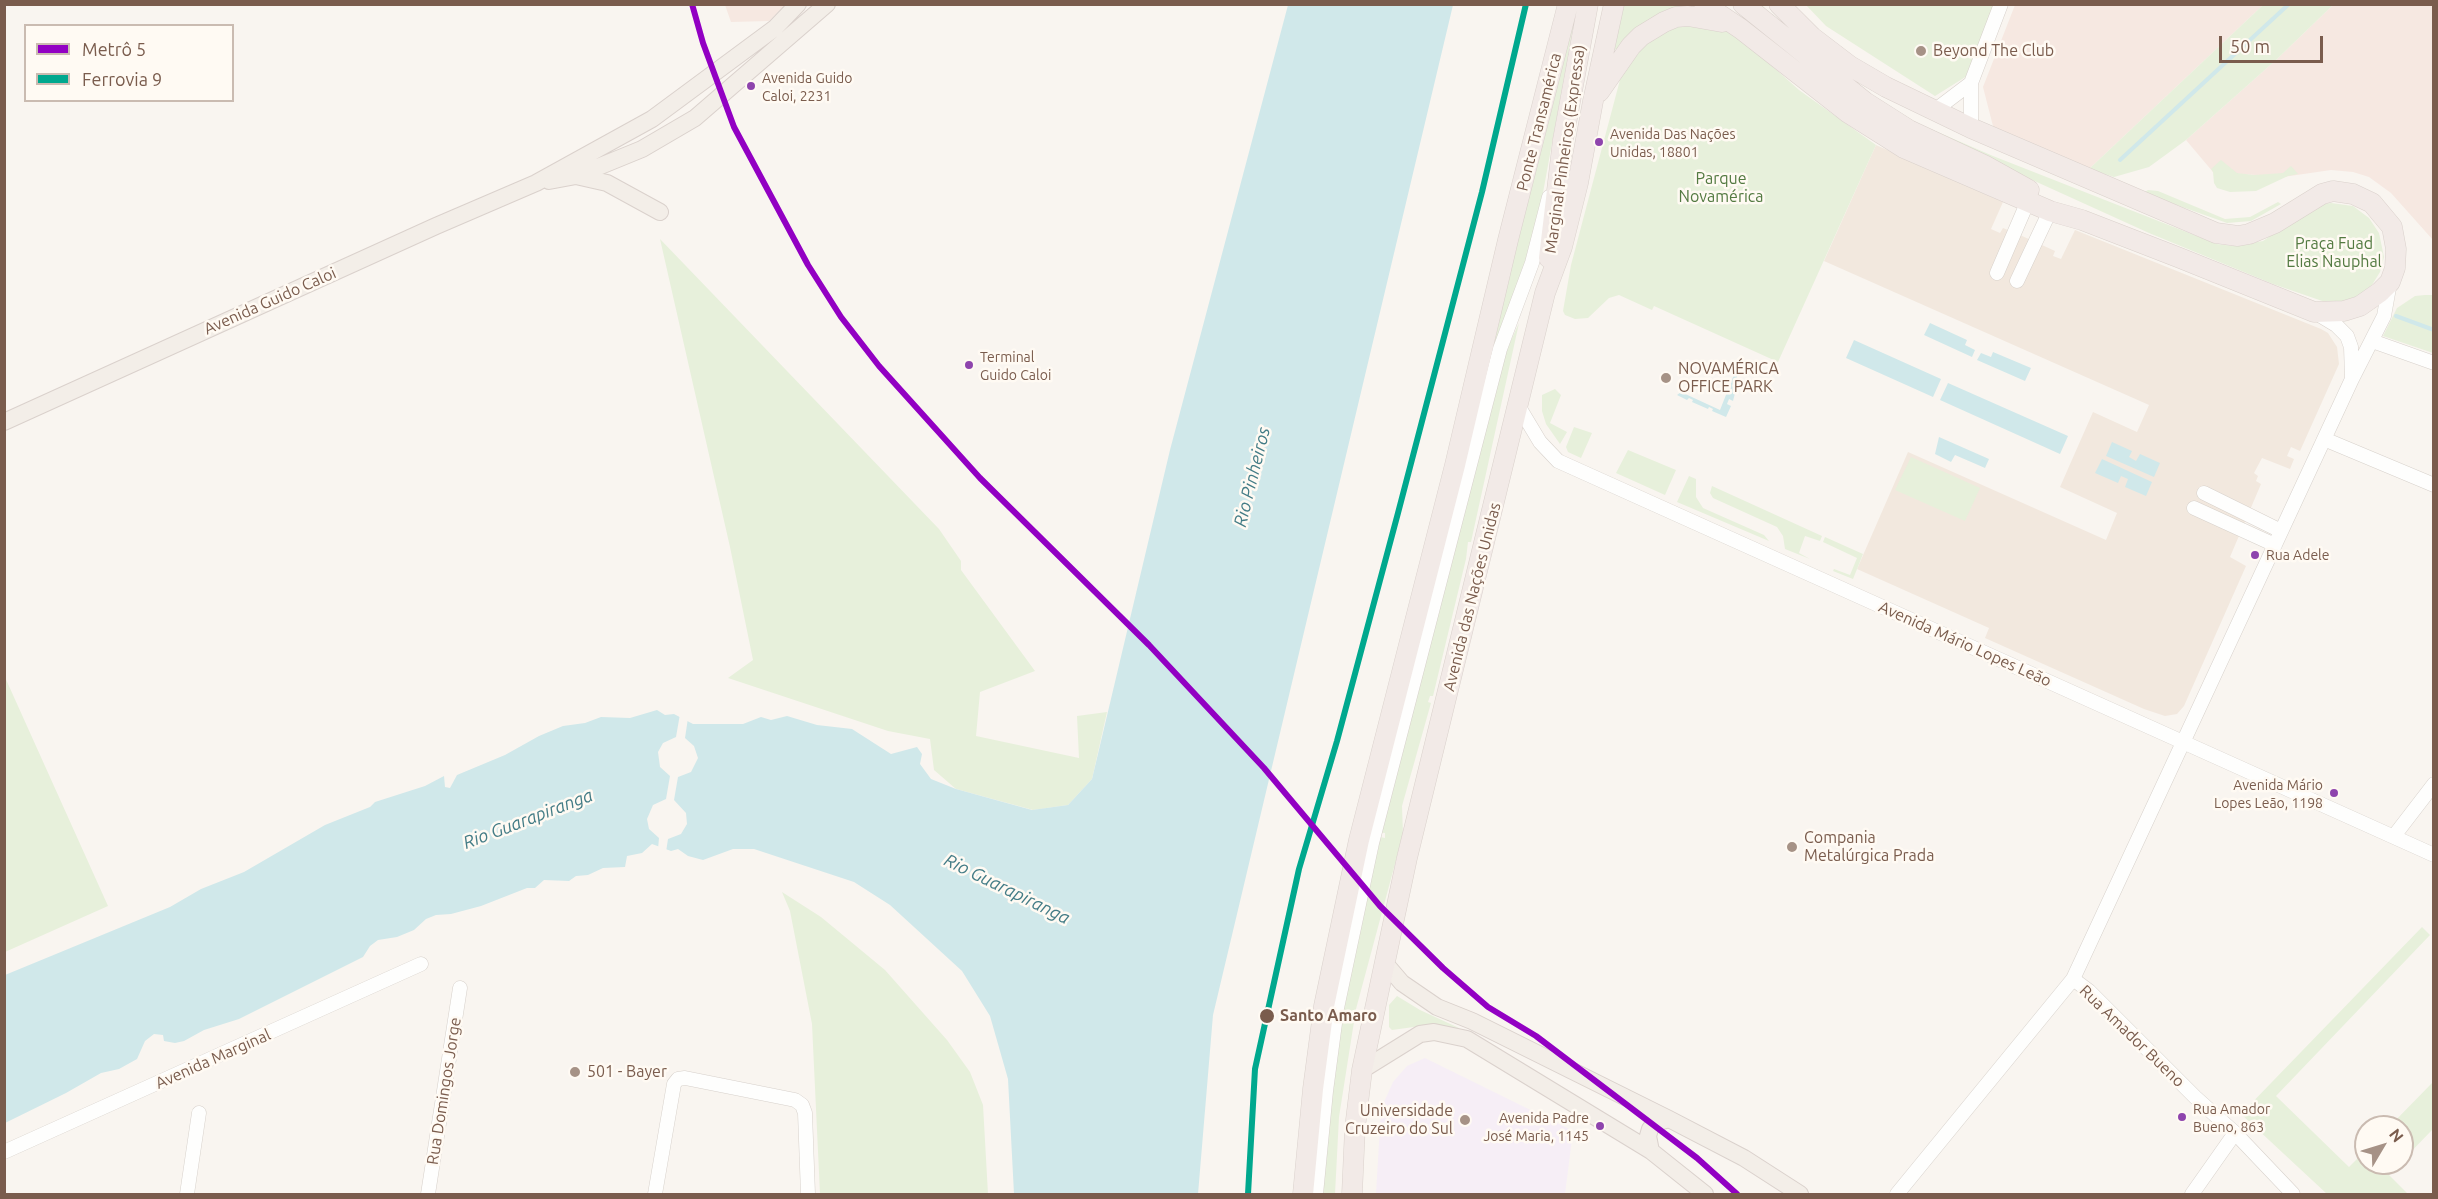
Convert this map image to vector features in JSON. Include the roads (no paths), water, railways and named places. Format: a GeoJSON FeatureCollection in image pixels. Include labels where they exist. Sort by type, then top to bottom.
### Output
{"type":"FeatureCollection","features":[{"type":"Feature","properties":{"kind":"highway","name":"Ponte Transamérica"},"geometry":{"type":"LineString","coordinates":[[1304,1194],[1313,1089],[1324,1006],[1359,840],[1455,465],[1508,240],[1568,4]]}},
{"type":"Feature","properties":{"kind":"highway","name":"Marginal Pinheiros (Expressa)"},"geometry":{"type":"LineString","coordinates":[[1545,293],[1563,140],[1588,4]]}},
{"type":"Feature","properties":{"kind":"highway","name":"Avenida das Nações Unidas"},"geometry":{"type":"LineString","coordinates":[[1352,1194],[1355,1128],[1362,1070],[1409,847],[1519,407],[1545,293],[1562,247],[1578,183],[1614,4]]}},
{"type":"Feature","properties":{"kind":"highway"},"geometry":{"type":"LineString","coordinates":[[1704,4],[1741,29],[1847,112],[1904,148],[2050,211],[2082,220],[2314,312],[2344,311],[2360,306],[2390,282],[2395,268],[2396,249],[2392,227],[2372,202],[2353,194],[2333,191],[2322,194],[2263,229],[2249,234],[2227,236],[2198,227],[1971,128],[1886,87],[1850,66],[1812,37],[1779,4]]}},
{"type":"Feature","properties":{"kind":"highway"},"geometry":{"type":"LineString","coordinates":[[1743,4],[1865,102],[1909,130],[1984,165],[2082,220]]}},
{"type":"Feature","properties":{"kind":"highway"},"geometry":{"type":"LineString","coordinates":[[1593,101],[1631,46],[1641,36],[1664,22],[1676,17],[1706,17],[1741,29]]}},
{"type":"Feature","properties":{"kind":"main road","name":"Avenida Guido Caloi"},"geometry":{"type":"LineString","coordinates":[[4,422],[536,183],[652,119],[775,28],[798,4]]}},
{"type":"Feature","properties":{"kind":"main road","name":"Avenida Guido Caloi"},"geometry":{"type":"LineString","coordinates":[[536,183],[576,176],[642,149],[695,118],[827,4]]}},
{"type":"Feature","properties":{"kind":"main road"},"geometry":{"type":"LineString","coordinates":[[642,149],[652,119]]}},
{"type":"Feature","properties":{"kind":"main road"},"geometry":{"type":"LineString","coordinates":[[576,176],[607,183],[660,212]]}},
{"type":"Feature","properties":{"kind":"main road"},"geometry":{"type":"LineString","coordinates":[[1384,962],[1402,983],[1437,1007],[1472,1021],[1669,1119],[1744,1158],[1800,1194]]}},
{"type":"Feature","properties":{"kind":"main road"},"geometry":{"type":"LineString","coordinates":[[1362,1070],[1420,1034],[1434,1032],[1467,1039],[1651,1151],[1705,1194]]}},
{"type":"Feature","properties":{"kind":"main road"},"geometry":{"type":"LineString","coordinates":[[1651,1151],[1648,1136],[1650,1129],[1656,1123],[1669,1119]]}},
{"type":"Feature","properties":{"kind":"street"},"geometry":{"type":"LineString","coordinates":[[1971,128],[1971,82],[2001,4]]}},
{"type":"Feature","properties":{"kind":"street"},"geometry":{"type":"LineString","coordinates":[[1935,111],[1971,82]]}},
{"type":"Feature","properties":{"kind":"street"},"geometry":{"type":"LineString","coordinates":[[1317,1194],[1326,1091],[1337,1008],[1371,843],[1500,350],[1532,263],[1563,140]]}},
{"type":"Feature","properties":{"kind":"street"},"geometry":{"type":"LineString","coordinates":[[1997,273],[2028,201]]}},
{"type":"Feature","properties":{"kind":"street"},"geometry":{"type":"LineString","coordinates":[[2017,281],[2050,211]]}},
{"type":"Feature","properties":{"kind":"street"},"geometry":{"type":"LineString","coordinates":[[1897,1194],[2073,979],[2352,379],[2384,316],[2390,282]]}},
{"type":"Feature","properties":{"kind":"street"},"geometry":{"type":"LineString","coordinates":[[2314,312],[2336,325],[2347,336],[2352,379]]}},
{"type":"Feature","properties":{"kind":"street"},"geometry":{"type":"LineString","coordinates":[[2372,341],[2433,363]]}},
{"type":"Feature","properties":{"kind":"street","name":"Avenida Mário Lopes Leão"},"geometry":{"type":"LineString","coordinates":[[1519,407],[1540,442],[1558,461],[2433,855]]}},
{"type":"Feature","properties":{"kind":"street"},"geometry":{"type":"LineString","coordinates":[[2324,439],[2433,485]]}},
{"type":"Feature","properties":{"kind":"street"},"geometry":{"type":"LineString","coordinates":[[2204,493],[2281,531]]}},
{"type":"Feature","properties":{"kind":"street"},"geometry":{"type":"LineString","coordinates":[[2194,508],[2275,545]]}},
{"type":"Feature","properties":{"kind":"street"},"geometry":{"type":"LineString","coordinates":[[2394,836],[2433,784]]}},
{"type":"Feature","properties":{"kind":"street","name":"Avenida Marginal"},"geometry":{"type":"LineString","coordinates":[[4,1152],[422,964]]}},
{"type":"Feature","properties":{"kind":"street","name":"Rua Amador Bueno"},"geometry":{"type":"LineString","coordinates":[[2073,979],[2089,991],[2195,1097],[2235,1133],[2293,1194]]}},
{"type":"Feature","properties":{"kind":"street","name":"Rua Domingos Jorge"},"geometry":{"type":"LineString","coordinates":[[428,1194],[459,988]]}},
{"type":"Feature","properties":{"kind":"street"},"geometry":{"type":"LineString","coordinates":[[655,1194],[674,1084],[678,1079],[685,1078],[795,1100],[802,1104],[808,1194]]}},
{"type":"Feature","properties":{"kind":"street"},"geometry":{"type":"LineString","coordinates":[[187,1194],[199,1113]]}},
{"type":"Feature","properties":{"kind":"street"},"geometry":{"type":"LineString","coordinates":[[2192,1194],[2235,1133]]}},
{"type":"Feature","properties":{"kind":"water"},"geometry":{"type":"Polygon","coordinates":[[[1288,5],[1453,5],[1213,1015],[1198,1194],[1014,1194],[1008,1079],[990,1016],[962,971],[890,905],[854,882],[754,849],[733,849],[703,860],[688,856],[678,849],[671,851],[652,844],[642,853],[627,856],[625,867],[603,868],[588,875],[576,876],[569,881],[544,880],[535,888],[527,888],[481,906],[451,914],[436,915],[426,919],[414,930],[397,937],[378,940],[370,946],[363,957],[239,1019],[204,1030],[184,1041],[175,1043],[164,1041],[163,1035],[154,1034],[145,1041],[137,1059],[119,1069],[101,1073],[5,1123],[5,975],[170,907],[201,889],[244,872],[325,825],[370,807],[375,802],[425,786],[444,776],[445,787],[450,788],[457,775],[505,755],[563,726],[585,723],[601,717],[630,718],[657,710],[665,715],[674,714],[693,724],[743,724],[761,717],[771,720],[787,716],[817,725],[852,729],[891,754],[917,747],[922,754],[920,764],[931,779],[956,789],[1032,810],[1068,805],[1092,779],[1170,450],[1288,5]]]}},
{"type":"Feature","properties":{"kind":"water"},"geometry":{"type":"Polygon","coordinates":[[[1930,323],[1967,340],[1965,345],[1975,350],[1972,357],[1924,335],[1930,323]]]}},
{"type":"Feature","properties":{"kind":"water"},"geometry":{"type":"Polygon","coordinates":[[[1854,340],[1941,379],[1933,397],[1846,358],[1854,340]]]}},
{"type":"Feature","properties":{"kind":"water"},"geometry":{"type":"Polygon","coordinates":[[[1993,352],[2031,368],[2025,381],[1977,360],[1981,353],[1991,357],[1993,352]]]}},
{"type":"Feature","properties":{"kind":"water"},"geometry":{"type":"Polygon","coordinates":[[[1737,367],[1737,383],[1734,382],[1732,386],[1736,389],[1733,401],[1729,399],[1727,404],[1731,406],[1726,417],[1712,411],[1713,409],[1709,407],[1708,409],[1692,402],[1693,400],[1689,398],[1687,400],[1677,395],[1681,392],[1720,410],[1737,367]]]}},
{"type":"Feature","properties":{"kind":"water"},"geometry":{"type":"Polygon","coordinates":[[[1948,383],[2068,436],[2060,454],[1940,400],[1948,383]]]}},
{"type":"Feature","properties":{"kind":"water"},"geometry":{"type":"Polygon","coordinates":[[[1939,437],[1989,459],[1985,468],[1955,455],[1951,462],[1935,454],[1939,437]]]}},
{"type":"Feature","properties":{"kind":"water"},"geometry":{"type":"Polygon","coordinates":[[[2112,442],[2132,451],[2129,457],[2136,461],[2140,454],[2160,463],[2154,477],[2106,456],[2112,442]]]}},
{"type":"Feature","properties":{"kind":"water"},"geometry":{"type":"Polygon","coordinates":[[[2102,459],[2152,482],[2146,496],[2125,487],[2128,479],[2121,476],[2118,483],[2095,473],[2102,459]]]}},
{"type":"Feature","properties":{"kind":"waterway"},"geometry":{"type":"LineString","coordinates":[[2120,160],[2289,4]]}},
{"type":"Feature","properties":{"kind":"waterway"},"geometry":{"type":"LineString","coordinates":[[2396,316],[2434,330]]}},
{"type":"Feature","properties":{"kind":"metro line","name":"5"},"geometry":{"type":"LineString","coordinates":[[692,4],[703,43],[734,127],[808,265],[841,317],[879,366],[980,478],[1149,645],[1264,768],[1380,906],[1443,968],[1488,1007],[1536,1036],[1697,1158],[1737,1194]]}},
{"type":"Feature","properties":{"kind":"rail line","name":"9"},"geometry":{"type":"LineString","coordinates":[[1248,1194],[1255,1069],[1299,869],[1337,741],[1398,513],[1482,192],[1526,4]]}},
{"type":"Feature","properties":{"kind":"place","name":"Beyond The Club"},"geometry":{"type":"Point","coordinates":[1921,51]}},
{"type":"Feature","properties":{"kind":"place","name":"Avenida Guido Caloi, 2231"},"geometry":{"type":"Point","coordinates":[751,86]}},
{"type":"Feature","properties":{"kind":"place","name":"Avenida Das Nações Unidas, 18801"},"geometry":{"type":"Point","coordinates":[1599,142]}},
{"type":"Feature","properties":{"kind":"place","name":"Terminal Guido Caloi"},"geometry":{"type":"Point","coordinates":[969,365]}},
{"type":"Feature","properties":{"kind":"place","name":"NOVAMÉRICA OFFICE PARK"},"geometry":{"type":"Point","coordinates":[1666,378]}},
{"type":"Feature","properties":{"kind":"place","name":"Rua Adele"},"geometry":{"type":"Point","coordinates":[2255,555]}},
{"type":"Feature","properties":{"kind":"place","name":"Avenida Mário Lopes Leão, 1198"},"geometry":{"type":"Point","coordinates":[2334,793]}},
{"type":"Feature","properties":{"kind":"place","name":"Compania Metalúrgica Prada"},"geometry":{"type":"Point","coordinates":[1792,847]}},
{"type":"Feature","properties":{"kind":"place","name":"Santo Amaro"},"geometry":{"type":"Point","coordinates":[1267,1016]}},
{"type":"Feature","properties":{"kind":"place","name":"501 - Bayer"},"geometry":{"type":"Point","coordinates":[575,1072]}},
{"type":"Feature","properties":{"kind":"place","name":"Rua Amador Bueno, 863"},"geometry":{"type":"Point","coordinates":[2182,1117]}},
{"type":"Feature","properties":{"kind":"place","name":"Universidade Cruzeiro do Sul"},"geometry":{"type":"Point","coordinates":[1465,1120]}},
{"type":"Feature","properties":{"kind":"place","name":"Avenida Padre José Maria, 1145"},"geometry":{"type":"Point","coordinates":[1600,1126]}},
{"type":"Feature","properties":{"kind":"park label","name":"Parque Novamérica"},"geometry":{"type":"Point","coordinates":[1721,188]}},
{"type":"Feature","properties":{"kind":"park label","name":"Praça Fuad Elias Nauphal"},"geometry":{"type":"Point","coordinates":[2334,253]}},
{"type":"Feature","properties":{"kind":"water label","name":"Rio Pinheiros"},"geometry":{"type":"Point","coordinates":[1252,477]}},
{"type":"Feature","properties":{"kind":"water label","name":"Rio Guarapiranga"},"geometry":{"type":"Point","coordinates":[528,819]}},
{"type":"Feature","properties":{"kind":"water label","name":"Rio Guarapiranga"},"geometry":{"type":"Point","coordinates":[1007,889]}}]}
